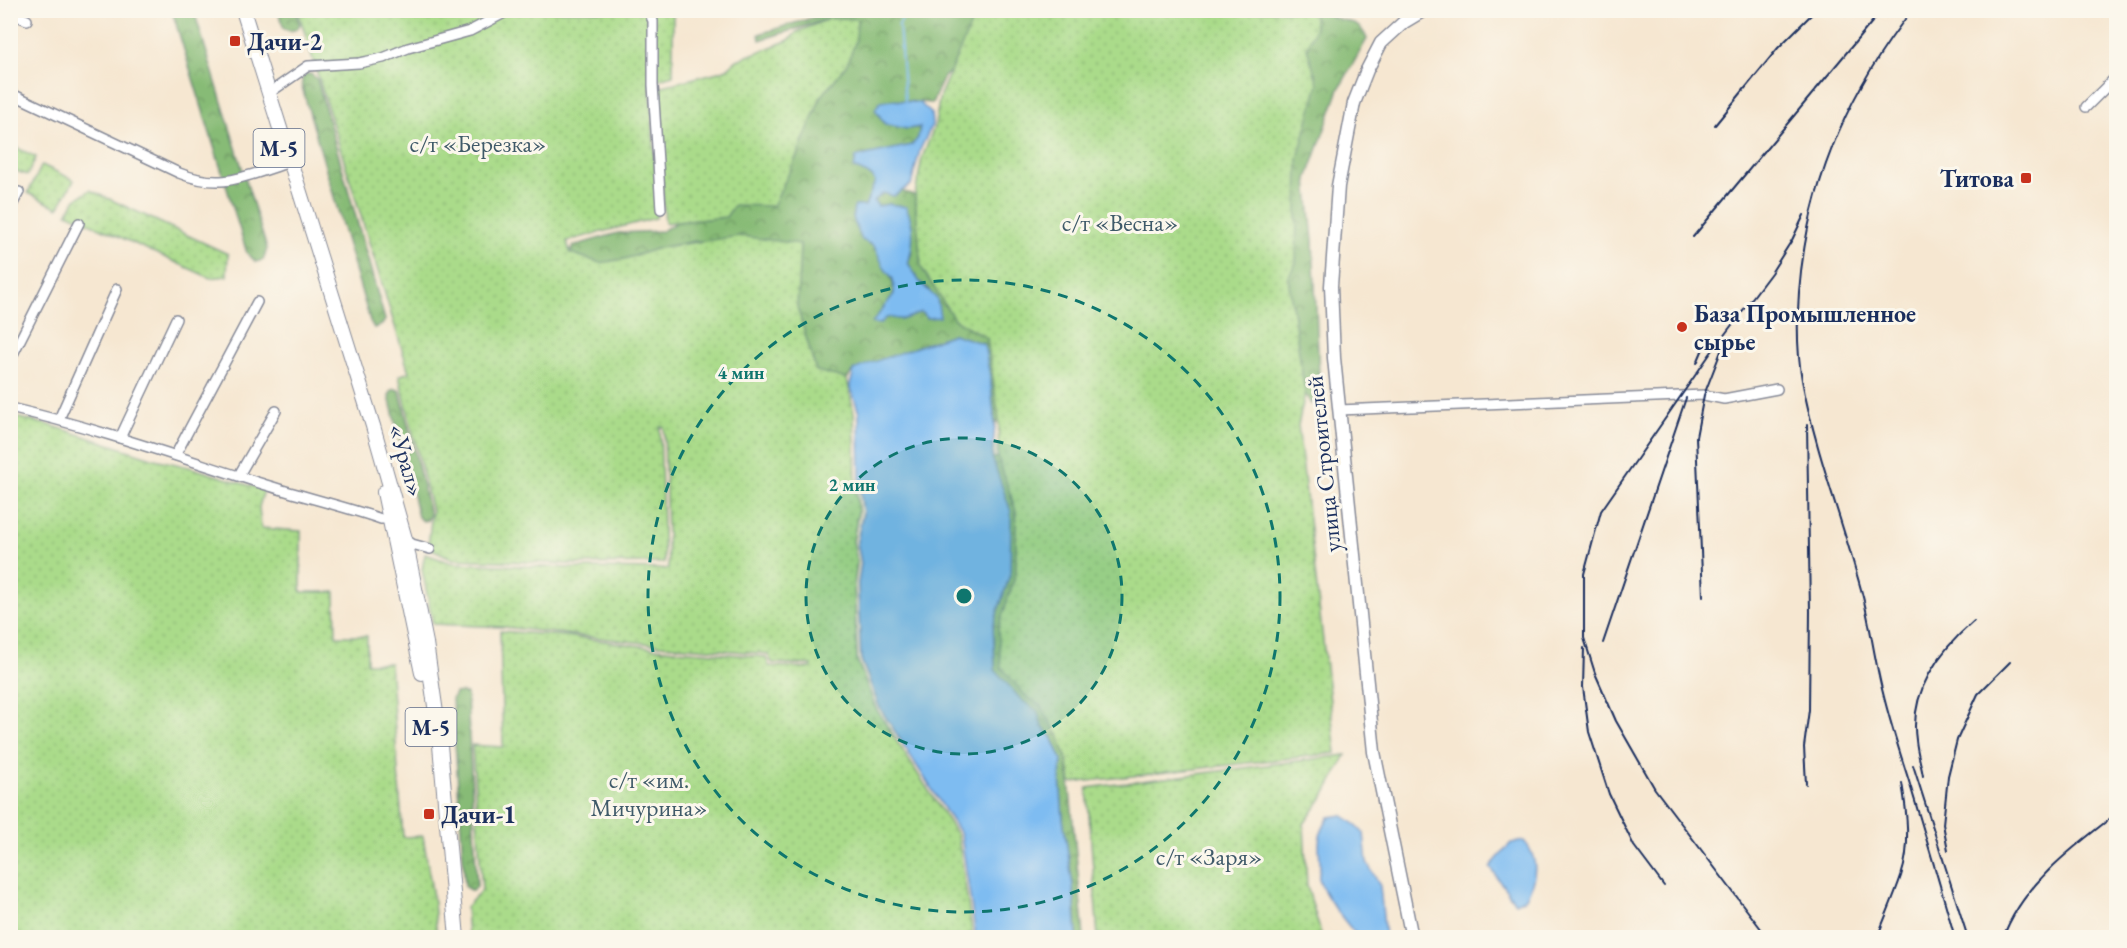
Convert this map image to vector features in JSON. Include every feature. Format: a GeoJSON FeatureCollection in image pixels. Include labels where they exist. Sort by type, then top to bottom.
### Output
{"type":"FeatureCollection","features":[{"type":"Feature","properties":{"kind":"highway","name":"«Урал»"},"geometry":{"type":"LineString","coordinates":[[236,10],[356,390],[385,495],[385,518]]}},
{"type":"Feature","properties":{"kind":"highway","name":"«Урал»"},"geometry":{"type":"LineString","coordinates":[[243,10],[351,353],[385,518],[406,544],[426,643],[438,734],[457,938]]}},
{"type":"Feature","properties":{"kind":"highway","name":"«Урал»"},"geometry":{"type":"LineString","coordinates":[[406,544],[432,735],[450,938]]}},
{"type":"Feature","properties":{"kind":"main road","name":"улица Строителей"},"geometry":{"type":"LineString","coordinates":[[1412,938],[1374,752],[1334,358],[1331,286],[1338,186],[1354,104],[1367,70],[1381,44],[1404,22],[1424,10]]}},
{"type":"Feature","properties":{"kind":"street"},"geometry":{"type":"LineString","coordinates":[[269,93],[308,66],[359,63],[383,58],[408,48],[470,31],[510,10]]}},
{"type":"Feature","properties":{"kind":"street"},"geometry":{"type":"LineString","coordinates":[[648,10],[653,21],[653,85],[661,209]]}},
{"type":"Feature","properties":{"kind":"street"},"geometry":{"type":"LineString","coordinates":[[10,13],[27,20]]}},
{"type":"Feature","properties":{"kind":"street"},"geometry":{"type":"LineString","coordinates":[[2086,106],[2116,77]]}},
{"type":"Feature","properties":{"kind":"street"},"geometry":{"type":"LineString","coordinates":[[10,93],[200,181],[227,181],[284,164]]}},
{"type":"Feature","properties":{"kind":"street"},"geometry":{"type":"LineString","coordinates":[[10,209],[19,192]]}},
{"type":"Feature","properties":{"kind":"street"},"geometry":{"type":"LineString","coordinates":[[10,360],[79,223]]}},
{"type":"Feature","properties":{"kind":"street"},"geometry":{"type":"LineString","coordinates":[[59,419],[117,289]]}},
{"type":"Feature","properties":{"kind":"street"},"geometry":{"type":"LineString","coordinates":[[176,454],[257,302]]}},
{"type":"Feature","properties":{"kind":"street"},"geometry":{"type":"LineString","coordinates":[[120,438],[176,318]]}},
{"type":"Feature","properties":{"kind":"street"},"geometry":{"type":"LineString","coordinates":[[1339,410],[1704,395],[1724,399],[1778,389]]}},
{"type":"Feature","properties":{"kind":"street"},"geometry":{"type":"LineString","coordinates":[[10,408],[59,419],[176,454],[239,476],[385,518],[387,525],[406,544],[430,549]]}},
{"type":"Feature","properties":{"kind":"street"},"geometry":{"type":"LineString","coordinates":[[239,476],[276,411]]}},
{"type":"Feature","properties":{"kind":"green space"},"geometry":{"type":"Polygon","coordinates":[[[172,11],[194,11],[267,249],[263,260],[256,262],[247,253],[172,11]]]}},
{"type":"Feature","properties":{"kind":"green space"},"geometry":{"type":"Polygon","coordinates":[[[278,11],[296,11],[300,24],[297,29],[290,31],[284,29],[278,11]]]}},
{"type":"Feature","properties":{"kind":"green space"},"geometry":{"type":"Polygon","coordinates":[[[298,11],[673,11],[673,75],[650,82],[658,209],[656,218],[567,241],[570,253],[600,263],[625,259],[663,247],[740,236],[800,244],[797,307],[816,371],[847,379],[854,413],[858,512],[853,541],[857,562],[854,585],[857,660],[876,709],[958,836],[973,937],[468,937],[466,907],[482,890],[472,745],[503,747],[500,631],[567,636],[663,649],[766,657],[769,666],[811,668],[812,665],[772,663],[768,654],[661,645],[504,627],[433,624],[422,569],[425,554],[452,563],[668,569],[664,427],[660,427],[664,563],[570,564],[453,559],[428,547],[432,511],[399,376],[409,372],[298,11]]]}},
{"type":"Feature","properties":{"kind":"green space"},"geometry":{"type":"Polygon","coordinates":[[[834,11],[1071,11],[972,53],[944,77],[932,103],[892,100],[875,109],[885,124],[907,129],[921,127],[918,138],[913,145],[856,158],[855,168],[872,176],[875,182],[865,207],[855,206],[854,221],[869,244],[874,246],[891,277],[894,290],[889,302],[873,323],[891,316],[904,319],[921,312],[929,289],[919,281],[908,263],[912,252],[890,204],[878,206],[874,201],[883,193],[894,196],[901,191],[915,195],[921,267],[954,319],[987,338],[999,420],[995,425],[984,344],[953,334],[854,370],[847,379],[816,371],[797,307],[800,244],[696,241],[600,263],[570,253],[573,246],[618,233],[662,231],[677,222],[726,217],[733,205],[795,160],[821,97],[847,64],[857,20],[828,19],[760,40],[759,34],[834,11]]]}},
{"type":"Feature","properties":{"kind":"green space","name":"с/т «Весна»"},"geometry":{"type":"Polygon","coordinates":[[[977,11],[1313,11],[1315,28],[1307,48],[1318,84],[1298,158],[1296,263],[1288,277],[1305,394],[1298,425],[1336,753],[1071,783],[1067,759],[1058,735],[1041,706],[1025,695],[1001,667],[998,629],[1016,574],[1016,511],[998,457],[999,420],[987,338],[954,319],[921,267],[915,195],[922,158],[935,125],[940,95],[977,11]]]}},
{"type":"Feature","properties":{"kind":"green space"},"geometry":{"type":"Polygon","coordinates":[[[1313,11],[1328,11],[1332,17],[1353,23],[1361,29],[1367,39],[1339,89],[1307,179],[1313,241],[1320,396],[1311,404],[1305,394],[1288,277],[1296,262],[1272,49],[1315,28],[1313,11]]]}},
{"type":"Feature","properties":{"kind":"green space"},"geometry":{"type":"Polygon","coordinates":[[[828,19],[857,19],[856,40],[847,64],[821,97],[773,206],[734,205],[726,217],[665,223],[655,88],[722,71],[737,60],[789,40],[797,32],[828,19]]]}},
{"type":"Feature","properties":{"kind":"green space"},"geometry":{"type":"Polygon","coordinates":[[[306,74],[311,74],[317,79],[385,320],[382,325],[374,328],[370,321],[302,87],[302,78],[306,74]]]}},
{"type":"Feature","properties":{"kind":"green space"},"geometry":{"type":"Polygon","coordinates":[[[11,145],[36,157],[28,175],[13,170],[11,174],[11,145]]]}},
{"type":"Feature","properties":{"kind":"green space"},"geometry":{"type":"Polygon","coordinates":[[[42,165],[74,180],[58,208],[28,193],[42,165]]]}},
{"type":"Feature","properties":{"kind":"green space"},"geometry":{"type":"Polygon","coordinates":[[[90,190],[228,254],[227,276],[210,278],[67,213],[76,199],[90,190]]]}},
{"type":"Feature","properties":{"kind":"green space"},"geometry":{"type":"Polygon","coordinates":[[[392,390],[400,391],[430,515],[428,520],[423,521],[418,517],[389,396],[392,390]]]}},
{"type":"Feature","properties":{"kind":"green space"},"geometry":{"type":"Polygon","coordinates":[[[11,416],[53,426],[155,459],[264,490],[259,507],[261,528],[301,531],[301,592],[335,592],[336,636],[367,636],[367,663],[390,663],[403,837],[423,836],[437,937],[11,937],[11,416]]]}},
{"type":"Feature","properties":{"kind":"green space"},"geometry":{"type":"Polygon","coordinates":[[[998,457],[1016,511],[1016,574],[998,629],[1025,695],[1041,706],[1058,735],[1067,759],[1084,937],[1077,937],[1074,894],[1063,819],[1060,778],[1062,760],[1052,737],[1042,727],[1037,711],[1021,700],[995,671],[993,626],[1010,574],[992,458],[998,457]]]}},
{"type":"Feature","properties":{"kind":"green space"},"geometry":{"type":"Polygon","coordinates":[[[462,692],[467,695],[477,887],[472,891],[465,887],[452,699],[455,693],[462,692]]]}},
{"type":"Feature","properties":{"kind":"green space","name":"с/т «Заря»"},"geometry":{"type":"Polygon","coordinates":[[[1346,755],[1327,791],[1304,824],[1307,886],[1322,937],[1098,937],[1087,788],[1346,755]]]}},
{"type":"Feature","properties":{"kind":"water"},"geometry":{"type":"Polygon","coordinates":[[[892,100],[920,103],[931,113],[932,125],[920,150],[911,185],[894,196],[883,193],[874,201],[878,206],[890,204],[906,207],[913,235],[908,263],[919,281],[937,299],[940,317],[927,318],[921,312],[904,319],[888,317],[880,324],[872,323],[894,294],[893,279],[885,269],[874,246],[862,240],[855,223],[853,210],[855,206],[865,206],[875,182],[872,176],[854,168],[856,157],[912,145],[918,138],[920,127],[907,129],[885,124],[875,109],[880,102],[892,100]]]}},
{"type":"Feature","properties":{"kind":"water"},"geometry":{"type":"Polygon","coordinates":[[[953,334],[984,344],[995,425],[992,458],[1011,512],[1010,574],[993,626],[995,670],[1021,700],[1037,711],[1042,727],[1052,737],[1062,760],[1060,778],[1063,819],[1074,894],[1077,937],[976,937],[961,835],[880,708],[861,659],[858,584],[861,563],[857,542],[863,513],[860,488],[859,413],[850,385],[854,370],[953,334]]]}},
{"type":"Feature","properties":{"kind":"water"},"geometry":{"type":"Polygon","coordinates":[[[1342,815],[1364,833],[1367,862],[1380,886],[1385,937],[1358,937],[1321,886],[1319,842],[1321,833],[1329,817],[1342,815]]]}},
{"type":"Feature","properties":{"kind":"water"},"geometry":{"type":"Polygon","coordinates":[[[1524,841],[1534,862],[1534,876],[1526,898],[1515,903],[1490,867],[1511,843],[1524,841]]]}},
{"type":"Feature","properties":{"kind":"waterway"},"geometry":{"type":"LineString","coordinates":[[905,101],[899,25],[907,10]]}},
{"type":"Feature","properties":{"kind":"railway"},"geometry":{"type":"LineString","coordinates":[[1715,125],[1778,48],[1816,10]]}},
{"type":"Feature","properties":{"kind":"railway"},"geometry":{"type":"LineString","coordinates":[[1693,237],[1882,10]]}},
{"type":"Feature","properties":{"kind":"railway"},"geometry":{"type":"LineString","coordinates":[[1912,10],[1868,74],[1834,143],[1821,179],[1803,253],[1798,303],[1798,347],[1808,408],[1863,597],[1886,704],[1955,938]]}},
{"type":"Feature","properties":{"kind":"railway"},"geometry":{"type":"LineString","coordinates":[[1768,938],[1655,789],[1616,721],[1595,673],[1584,638],[1584,574],[1601,511],[1710,354],[1771,273],[1792,240],[1804,215]]}},
{"type":"Feature","properties":{"kind":"railway"},"geometry":{"type":"LineString","coordinates":[[1697,363],[1705,344]]}},
{"type":"Feature","properties":{"kind":"railway"},"geometry":{"type":"LineString","coordinates":[[1703,596],[1696,437],[1704,395],[1723,346]]}},
{"type":"Feature","properties":{"kind":"railway"},"geometry":{"type":"LineString","coordinates":[[1603,643],[1686,398]]}},
{"type":"Feature","properties":{"kind":"railway"},"geometry":{"type":"LineString","coordinates":[[1806,784],[1804,747],[1809,710],[1810,611],[1807,425]]}},
{"type":"Feature","properties":{"kind":"railway"},"geometry":{"type":"LineString","coordinates":[[1923,776],[1915,722],[1922,689],[1938,659],[1974,621]]}},
{"type":"Feature","properties":{"kind":"railway"},"geometry":{"type":"LineString","coordinates":[[1584,648],[1583,687],[1589,732],[1609,794],[1634,846],[1664,886]]}},
{"type":"Feature","properties":{"kind":"railway"},"geometry":{"type":"LineString","coordinates":[[1948,850],[1943,824],[1948,776],[1957,740],[1978,694],[2010,662]]}},
{"type":"Feature","properties":{"kind":"railway"},"geometry":{"type":"LineString","coordinates":[[1913,765],[1968,938]]}},
{"type":"Feature","properties":{"kind":"railway"},"geometry":{"type":"LineString","coordinates":[[1877,938],[1901,876],[1906,853],[1907,818],[1902,783]]}},
{"type":"Feature","properties":{"kind":"railway"},"geometry":{"type":"LineString","coordinates":[[2003,938],[2023,901],[2050,868],[2116,814]]}},
{"type":"Feature","properties":{"kind":"place","name":"Дачи-2"},"geometry":{"type":"Point","coordinates":[235,41]}},
{"type":"Feature","properties":{"kind":"place","name":"Титова"},"geometry":{"type":"Point","coordinates":[2026,178]}},
{"type":"Feature","properties":{"kind":"place","name":"База Промышленное сырье"},"geometry":{"type":"Point","coordinates":[1682,327]}},
{"type":"Feature","properties":{"kind":"place","name":"Дачи-1"},"geometry":{"type":"Point","coordinates":[429,814]}},
{"type":"Feature","properties":{"kind":"park label","name":"с/т «Березка»"},"geometry":{"type":"Point","coordinates":[478,143]}},
{"type":"Feature","properties":{"kind":"park label","name":"с/т «им. Мичурина»"},"geometry":{"type":"Point","coordinates":[649,793]}}]}
